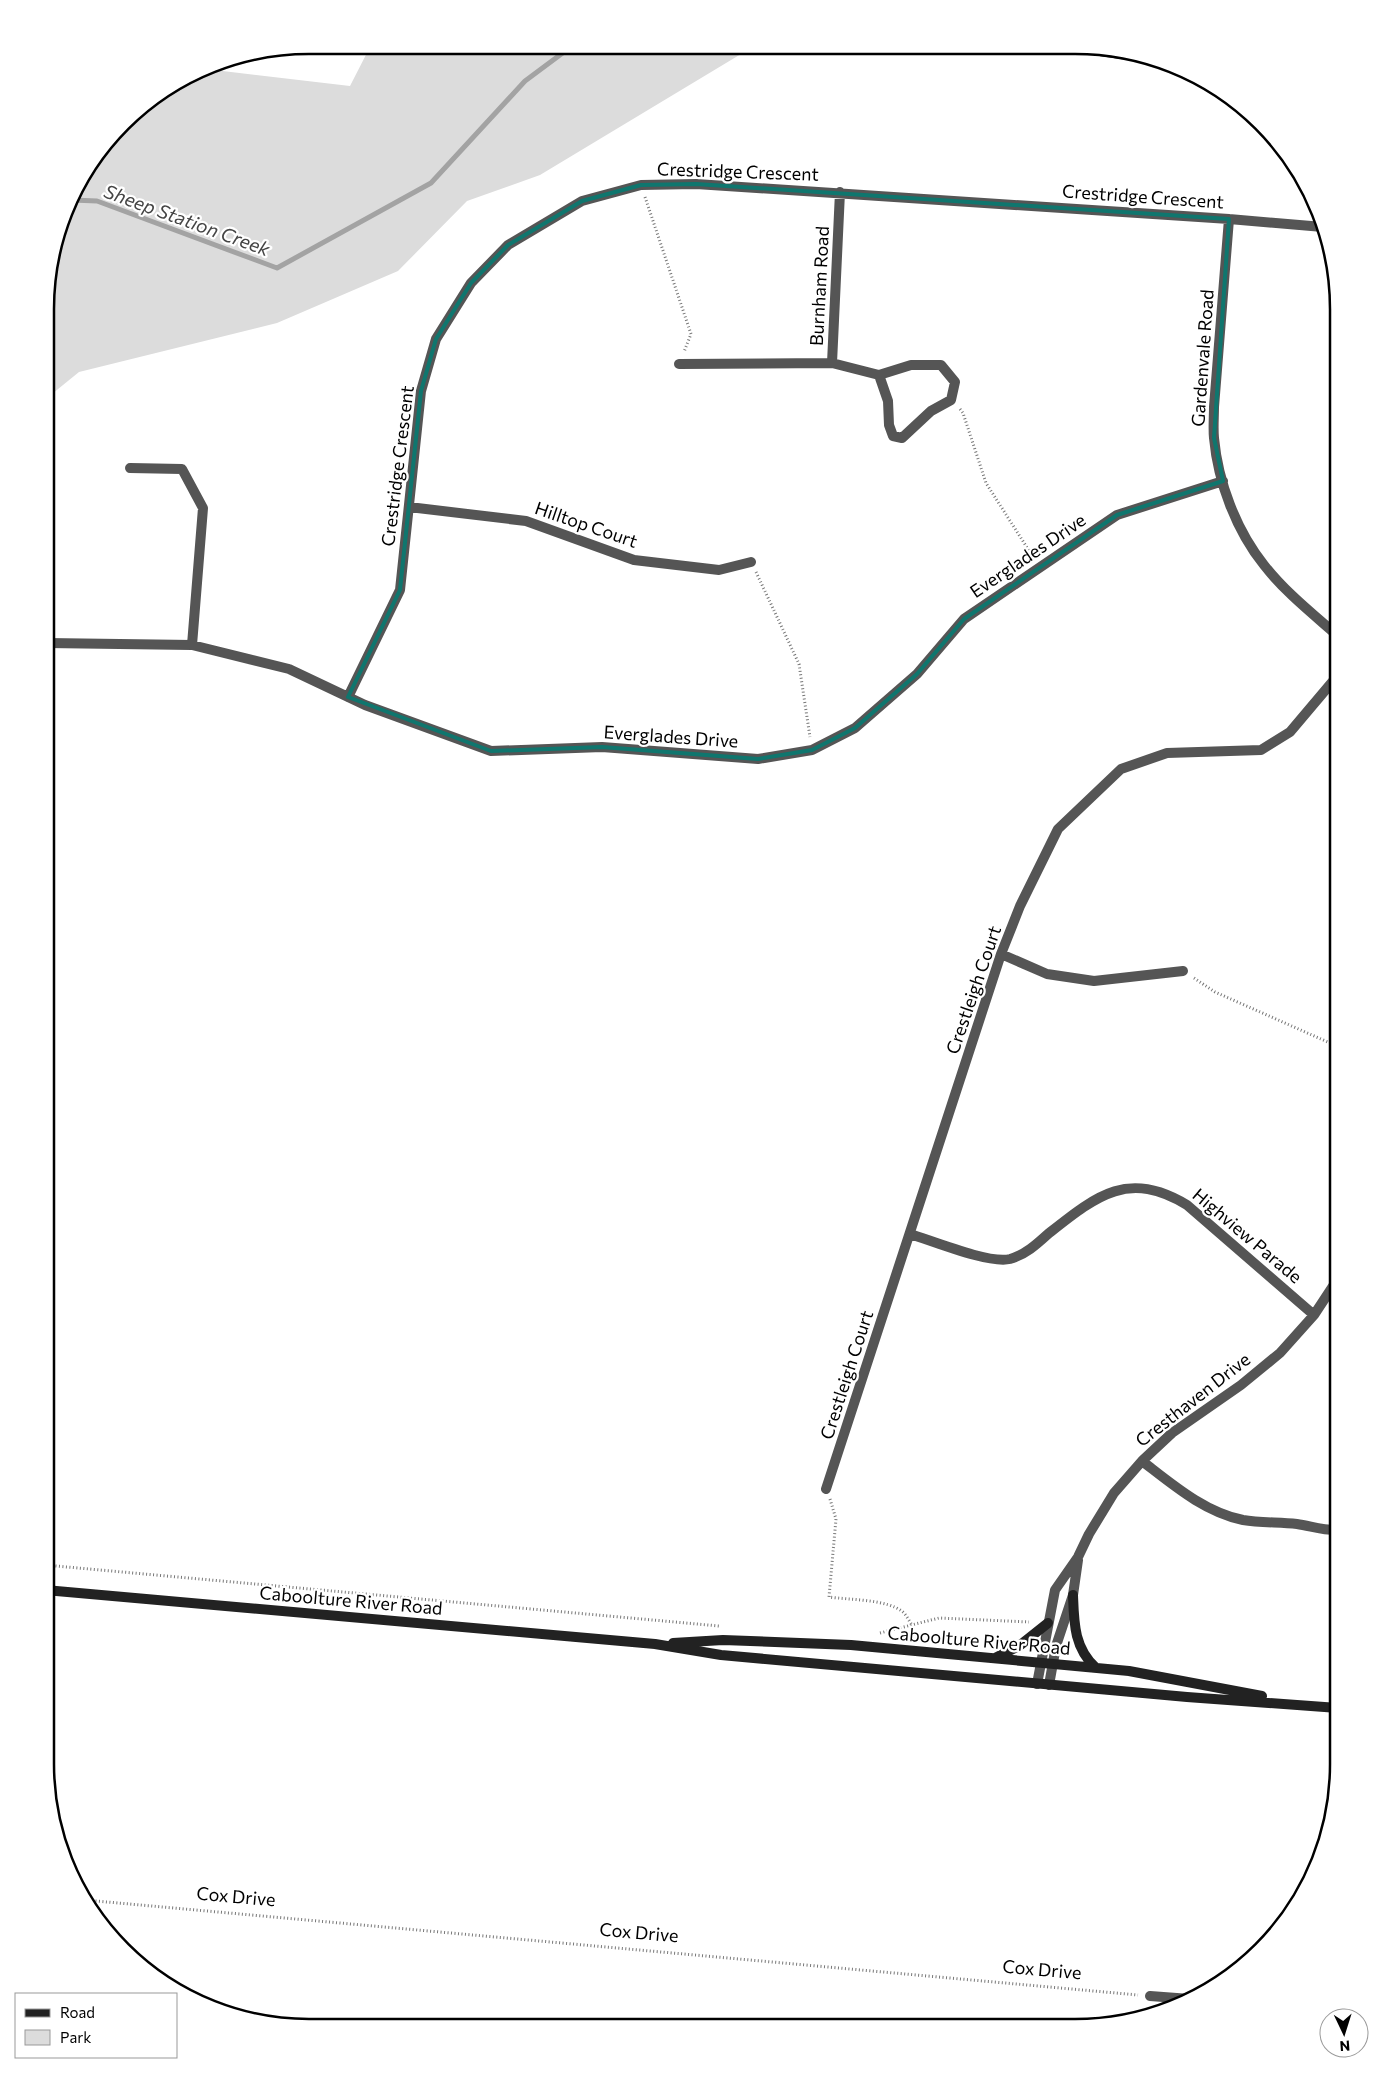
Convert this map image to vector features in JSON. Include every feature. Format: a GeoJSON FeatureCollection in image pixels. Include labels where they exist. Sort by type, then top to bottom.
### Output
{"type":"FeatureCollection","features":[{"type":"Feature","properties":{"kind":"main road","name":"Caboolture River Road"},"geometry":{"type":"LineString","coordinates":[[54,1591],[654,1644],[721,1655],[1036,1684],[1330,1707]]}},
{"type":"Feature","properties":{"kind":"main road"},"geometry":{"type":"LineString","coordinates":[[1072,1595],[1074,1626],[1078,1644],[1096,1668]]}},
{"type":"Feature","properties":{"kind":"main road"},"geometry":{"type":"LineString","coordinates":[[994,1658],[1019,1646],[1048,1624]]}},
{"type":"Feature","properties":{"kind":"main road","name":"Caboolture River Road"},"geometry":{"type":"LineString","coordinates":[[654,1644],[722,1640],[841,1645],[1040,1662],[1129,1671],[1189,1681],[1297,1704]]}},
{"type":"Feature","properties":{"kind":"street","name":"Crestridge Crescent"},"geometry":{"type":"LineString","coordinates":[[348,697],[400,590],[421,392],[436,339],[471,283],[508,245],[582,200],[641,185],[696,184],[840,192],[1317,226]]}},
{"type":"Feature","properties":{"kind":"street","name":"Burnham Road"},"geometry":{"type":"LineString","coordinates":[[840,192],[832,363],[879,375]]}},
{"type":"Feature","properties":{"kind":"street","name":"Gardenvale Road"},"geometry":{"type":"LineString","coordinates":[[1229,219],[1214,407],[1214,438],[1223,481],[1239,528],[1264,565],[1305,607],[1330,629]]}},
{"type":"Feature","properties":{"kind":"street"},"geometry":{"type":"LineString","coordinates":[[679,364],[832,363]]}},
{"type":"Feature","properties":{"kind":"street"},"geometry":{"type":"LineString","coordinates":[[911,365],[941,365],[955,382],[951,400],[931,411],[902,438],[893,436],[889,425],[888,401],[879,375],[911,365]]}},
{"type":"Feature","properties":{"kind":"street"},"geometry":{"type":"LineString","coordinates":[[130,468],[182,469],[203,508],[192,645]]}},
{"type":"Feature","properties":{"kind":"street","name":"Everglades Drive"},"geometry":{"type":"LineString","coordinates":[[54,643],[192,645],[289,669],[365,705],[492,751],[602,747],[758,760],[812,750],[855,728],[917,674],[964,619],[1117,515],[1223,481]]}},
{"type":"Feature","properties":{"kind":"street","name":"Hilltop Court"},"geometry":{"type":"LineString","coordinates":[[409,507],[526,521],[634,560],[720,570],[751,562]]}},
{"type":"Feature","properties":{"kind":"street","name":"Crestleigh Court"},"geometry":{"type":"LineString","coordinates":[[826,1489],[1001,954],[1020,906],[1058,829],[1122,768],[1167,753],[1262,750],[1290,732],[1330,685]]}},
{"type":"Feature","properties":{"kind":"street"},"geometry":{"type":"LineString","coordinates":[[1001,954],[1046,974],[1094,981],[1183,971]]}},
{"type":"Feature","properties":{"kind":"street","name":"Highview Parade"},"geometry":{"type":"LineString","coordinates":[[910,1234],[972,1254],[998,1260],[1010,1259],[1027,1252],[1100,1196],[1123,1188],[1147,1187],[1169,1194],[1187,1205],[1314,1315]]}},
{"type":"Feature","properties":{"kind":"street","name":"Cresthaven Drive"},"geometry":{"type":"LineString","coordinates":[[1036,1684],[1055,1590],[1078,1557],[1101,1513],[1142,1461],[1172,1432],[1261,1370],[1298,1335],[1330,1291]]}},
{"type":"Feature","properties":{"kind":"street"},"geometry":{"type":"LineString","coordinates":[[1142,1461],[1192,1499],[1217,1511],[1244,1520],[1299,1524],[1330,1530]]}},
{"type":"Feature","properties":{"kind":"street","name":"Cresthaven Drive"},"geometry":{"type":"LineString","coordinates":[[1049,1685],[1052,1664],[1072,1595],[1078,1557]]}},
{"type":"Feature","properties":{"kind":"street"},"geometry":{"type":"LineString","coordinates":[[1150,1996],[1177,1998]]}},
{"type":"Feature","properties":{"kind":"path"},"geometry":{"type":"LineString","coordinates":[[641,185],[691,334],[679,364]]}},
{"type":"Feature","properties":{"kind":"path"},"geometry":{"type":"LineString","coordinates":[[951,400],[963,413],[986,483],[1040,568]]}},
{"type":"Feature","properties":{"kind":"path"},"geometry":{"type":"LineString","coordinates":[[751,562],[799,664],[812,750]]}},
{"type":"Feature","properties":{"kind":"path"},"geometry":{"type":"LineString","coordinates":[[1183,971],[1215,992],[1330,1044]]}},
{"type":"Feature","properties":{"kind":"path"},"geometry":{"type":"LineString","coordinates":[[826,1489],[836,1519],[829,1598],[886,1604],[897,1608],[905,1614],[912,1625]]}},
{"type":"Feature","properties":{"kind":"path"},"geometry":{"type":"LineString","coordinates":[[54,1566],[728,1626]]}},
{"type":"Feature","properties":{"kind":"path"},"geometry":{"type":"LineString","coordinates":[[875,1634],[939,1618],[1033,1622]]}},
{"type":"Feature","properties":{"kind":"path","name":"Cox Drive"},"geometry":{"type":"LineString","coordinates":[[94,1901],[1150,1996]]}},
{"type":"Feature","properties":{"kind":"highlighted area"},"geometry":{"type":"Polygon","coordinates":[[[696,184],[1229,219],[1214,438],[1223,481],[1117,515],[964,619],[917,674],[855,728],[812,750],[758,759],[602,747],[491,751],[348,697],[400,590],[421,391],[436,339],[471,283],[508,245],[582,201],[641,185],[696,184]]]}},
{"type":"Feature","properties":{"kind":"green space"},"geometry":{"type":"Polygon","coordinates":[[[366,54],[741,54],[540,175],[467,201],[398,271],[277,323],[79,372],[54,392],[54,292],[62,243],[73,211],[88,181],[117,141],[141,117],[167,97],[196,80],[218,70],[350,86],[366,54]]]}},
{"type":"Feature","properties":{"kind":"waterway","name":"Sheep Station Creek"},"geometry":{"type":"LineString","coordinates":[[78,200],[97,201],[277,268],[431,183],[525,81],[561,54]]}}]}
